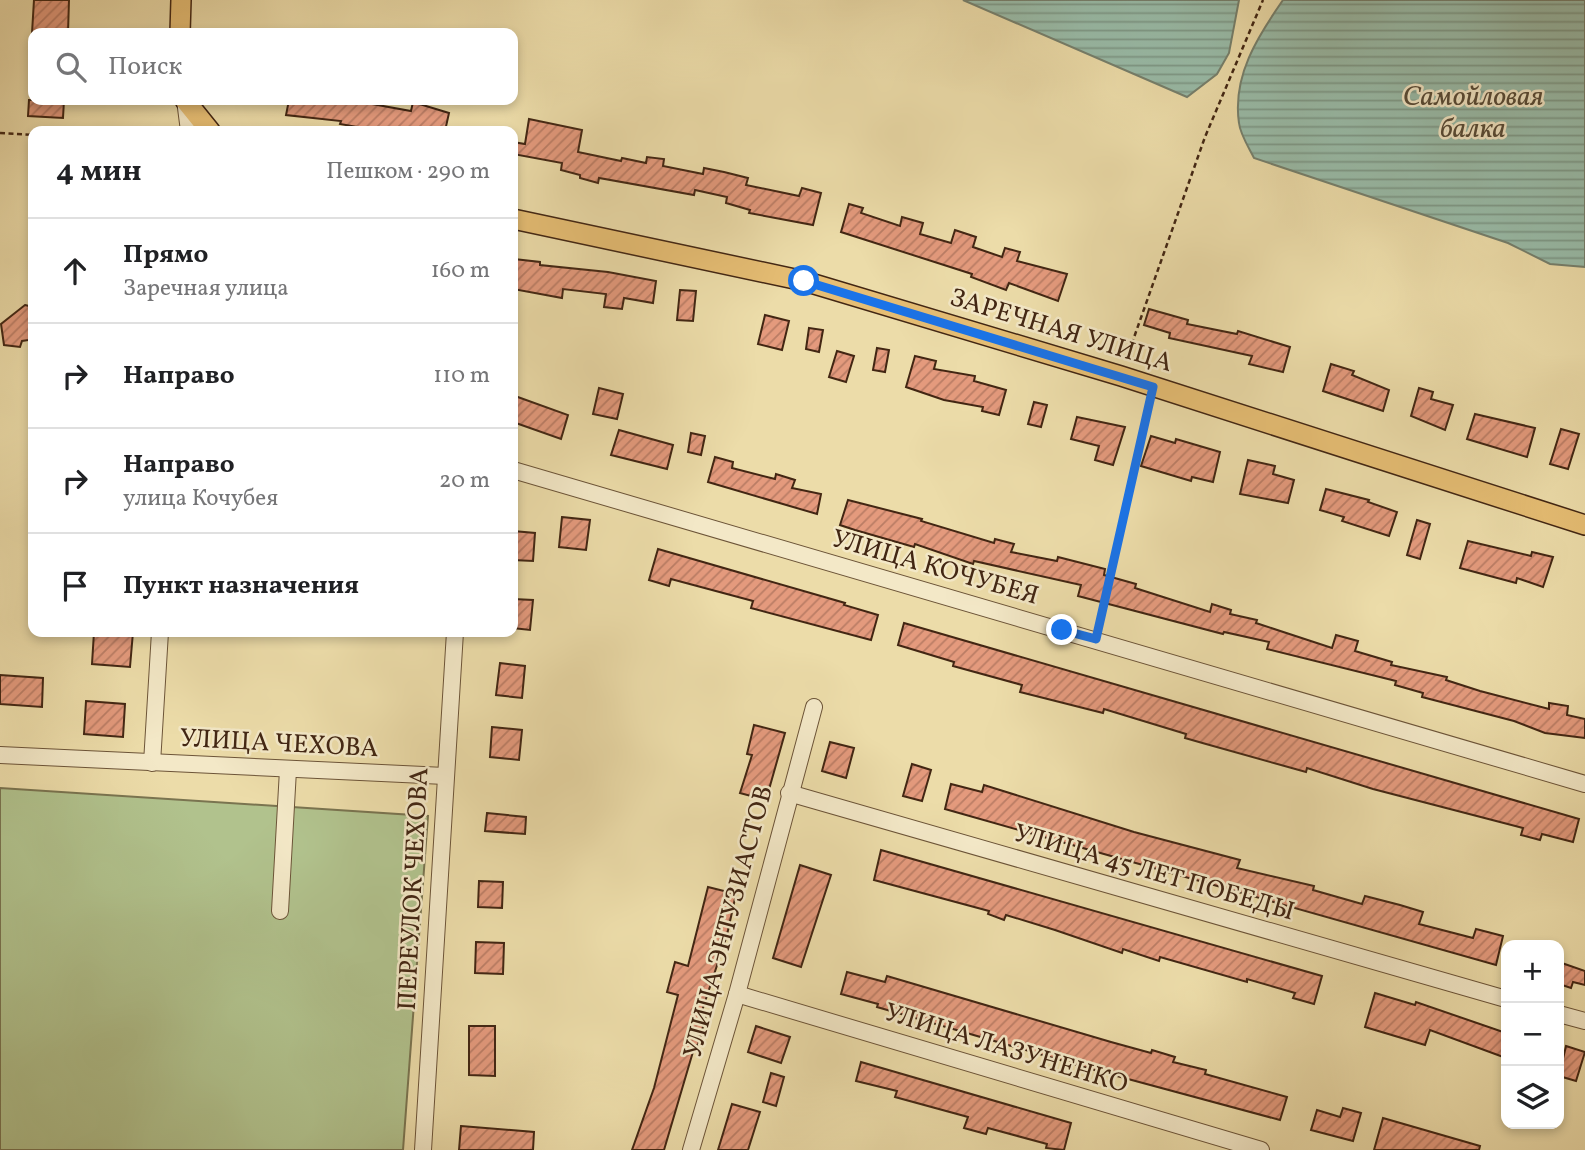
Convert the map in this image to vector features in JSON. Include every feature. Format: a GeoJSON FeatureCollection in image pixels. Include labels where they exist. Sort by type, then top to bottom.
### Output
{"type":"FeatureCollection","features":[{"type":"Feature","properties":{"kind":"main road"},"geometry":{"type":"LineString","coordinates":[[180,28],[181,0]]}},
{"type":"Feature","properties":{"kind":"main road"},"geometry":{"type":"LineString","coordinates":[[189,105],[206,126]]}},
{"type":"Feature","properties":{"kind":"main road","name":"ЗАРЕЧНАЯ УЛИЦА"},"geometry":{"type":"LineString","coordinates":[[518,220],[804,281],[1121,376],[1585,525]]}},
{"type":"Feature","properties":{"kind":"street"},"geometry":{"type":"LineString","coordinates":[[185,105],[188,126]]}},
{"type":"Feature","properties":{"kind":"street","name":"УЛИЦА КОЧУБЕЯ"},"geometry":{"type":"LineString","coordinates":[[518,471],[1585,784]]}},
{"type":"Feature","properties":{"kind":"street","name":"УЛИЦА ЧЕХОВА"},"geometry":{"type":"LineString","coordinates":[[152,763],[160,637]]}},
{"type":"Feature","properties":{"kind":"street","name":"ПЕРЕУЛОК ЧЕХОВА"},"geometry":{"type":"LineString","coordinates":[[423,1150],[455,637]]}},
{"type":"Feature","properties":{"kind":"street","name":"УЛИЦА ЭНТУЗИАСТОВ"},"geometry":{"type":"LineString","coordinates":[[691,1150],[737,995],[814,707]]}},
{"type":"Feature","properties":{"kind":"street","name":"УЛИЦА ЧЕХОВА"},"geometry":{"type":"LineString","coordinates":[[0,755],[445,776]]}},
{"type":"Feature","properties":{"kind":"street"},"geometry":{"type":"LineString","coordinates":[[280,911],[288,770]]}},
{"type":"Feature","properties":{"kind":"street","name":"УЛИЦА 45 ЛЕТ ПОБЕДЫ"},"geometry":{"type":"LineString","coordinates":[[789,793],[1501,998]]}},
{"type":"Feature","properties":{"kind":"street","name":"УЛИЦА ЛАЗУНЕНКО"},"geometry":{"type":"LineString","coordinates":[[737,995],[1261,1150]]}},
{"type":"Feature","properties":{"kind":"street"},"geometry":{"type":"LineString","coordinates":[[1564,1015],[1585,1021]]}},
{"type":"Feature","properties":{"kind":"path"},"geometry":{"type":"LineString","coordinates":[[1121,376],[1205,137],[1263,0]]}},
{"type":"Feature","properties":{"kind":"path"},"geometry":{"type":"LineString","coordinates":[[0,133],[28,135]]}},
{"type":"Feature","properties":{"kind":"path"},"geometry":{"type":"LineString","coordinates":[[1096,639],[1153,387]]}},
{"type":"Feature","properties":{"kind":"green space"},"geometry":{"type":"Polygon","coordinates":[[[0,788],[428,816],[403,1150],[0,1150],[0,788]]]}},
{"type":"Feature","properties":{"kind":"water"},"geometry":{"type":"Polygon","coordinates":[[[963,0],[1239,0],[1229,53],[1217,74],[1187,97],[963,0]]]}},
{"type":"Feature","properties":{"kind":"water","name":"Самойловая балка"},"geometry":{"type":"Polygon","coordinates":[[[1283,0],[1585,0],[1585,267],[1550,264],[1508,243],[1254,158],[1240,127],[1239,89],[1256,42],[1283,0]]]}},
{"type":"Feature","properties":{"kind":"building"},"geometry":{"type":"Polygon","coordinates":[[[34,0],[69,0],[68,28],[32,28],[34,0]]]}},
{"type":"Feature","properties":{"kind":"building"},"geometry":{"type":"Polygon","coordinates":[[[29,105],[64,105],[63,118],[28,116],[29,105]]]}},
{"type":"Feature","properties":{"kind":"building"},"geometry":{"type":"Polygon","coordinates":[[[288,105],[378,105],[411,111],[412,105],[423,105],[449,113],[446,126],[351,126],[340,124],[341,121],[286,115],[288,105]]]}},
{"type":"Feature","properties":{"kind":"building"},"geometry":{"type":"Polygon","coordinates":[[[529,119],[582,130],[578,152],[621,161],[622,158],[646,163],[647,157],[664,159],[663,166],[703,174],[704,168],[748,178],[746,185],[799,196],[802,188],[821,193],[813,225],[749,213],[750,210],[726,203],[727,197],[695,190],[694,195],[599,178],[598,183],[580,178],[580,175],[561,170],[562,163],[518,155],[518,143],[525,144],[529,119]]]}},
{"type":"Feature","properties":{"kind":"building"},"geometry":{"type":"Polygon","coordinates":[[[849,204],[863,208],[861,213],[900,226],[902,217],[923,223],[920,234],[951,243],[955,230],[976,237],[973,247],[1002,257],[1005,248],[1020,252],[1017,261],[1067,274],[1058,301],[1009,283],[1006,290],[971,277],[972,274],[841,232],[849,204]]]}},
{"type":"Feature","properties":{"kind":"building"},"geometry":{"type":"Polygon","coordinates":[[[518,259],[656,281],[653,303],[624,298],[622,309],[604,307],[606,294],[563,289],[562,298],[518,290],[518,259]]]}},
{"type":"Feature","properties":{"kind":"building"},"geometry":{"type":"Polygon","coordinates":[[[680,290],[696,291],[693,321],[677,320],[680,290]]]}},
{"type":"Feature","properties":{"kind":"building"},"geometry":{"type":"Polygon","coordinates":[[[25,305],[28,306],[28,340],[22,341],[20,347],[4,345],[1,324],[25,305]]]}},
{"type":"Feature","properties":{"kind":"building"},"geometry":{"type":"Polygon","coordinates":[[[1149,309],[1188,320],[1187,324],[1237,334],[1238,331],[1290,347],[1283,372],[1249,364],[1252,356],[1169,338],[1170,333],[1144,325],[1149,309]]]}},
{"type":"Feature","properties":{"kind":"building"},"geometry":{"type":"Polygon","coordinates":[[[765,315],[789,321],[782,350],[758,344],[765,315]]]}},
{"type":"Feature","properties":{"kind":"building"},"geometry":{"type":"Polygon","coordinates":[[[809,328],[823,330],[819,352],[806,349],[809,328]]]}},
{"type":"Feature","properties":{"kind":"building"},"geometry":{"type":"Polygon","coordinates":[[[877,348],[889,350],[885,372],[873,370],[877,348]]]}},
{"type":"Feature","properties":{"kind":"building"},"geometry":{"type":"Polygon","coordinates":[[[837,351],[854,356],[846,382],[829,377],[837,351]]]}},
{"type":"Feature","properties":{"kind":"building"},"geometry":{"type":"Polygon","coordinates":[[[915,356],[936,361],[934,369],[975,376],[974,381],[1006,390],[999,415],[982,411],[983,407],[944,400],[906,387],[915,356]]]}},
{"type":"Feature","properties":{"kind":"building"},"geometry":{"type":"Polygon","coordinates":[[[1331,364],[1354,371],[1352,375],[1389,390],[1383,411],[1323,391],[1331,364]]]}},
{"type":"Feature","properties":{"kind":"building"},"geometry":{"type":"Polygon","coordinates":[[[599,388],[623,394],[617,419],[593,414],[599,388]]]}},
{"type":"Feature","properties":{"kind":"building"},"geometry":{"type":"Polygon","coordinates":[[[1419,388],[1433,392],[1431,399],[1453,405],[1445,430],[1411,416],[1419,388]]]}},
{"type":"Feature","properties":{"kind":"building"},"geometry":{"type":"Polygon","coordinates":[[[518,397],[568,415],[561,439],[518,424],[518,397]]]}},
{"type":"Feature","properties":{"kind":"building"},"geometry":{"type":"Polygon","coordinates":[[[1034,402],[1047,405],[1041,427],[1028,424],[1034,402]]]}},
{"type":"Feature","properties":{"kind":"building"},"geometry":{"type":"Polygon","coordinates":[[[1475,414],[1535,428],[1527,457],[1467,439],[1475,414]]]}},
{"type":"Feature","properties":{"kind":"building"},"geometry":{"type":"Polygon","coordinates":[[[1077,417],[1125,427],[1113,465],[1095,460],[1099,446],[1071,439],[1077,417]]]}},
{"type":"Feature","properties":{"kind":"building"},"geometry":{"type":"Polygon","coordinates":[[[1561,429],[1579,434],[1568,469],[1550,464],[1561,429]]]}},
{"type":"Feature","properties":{"kind":"building"},"geometry":{"type":"Polygon","coordinates":[[[619,430],[673,445],[667,469],[611,455],[619,430]]]}},
{"type":"Feature","properties":{"kind":"building"},"geometry":{"type":"Polygon","coordinates":[[[691,433],[705,436],[701,455],[688,452],[691,433]]]}},
{"type":"Feature","properties":{"kind":"building"},"geometry":{"type":"Polygon","coordinates":[[[1151,436],[1175,443],[1176,439],[1220,452],[1213,482],[1192,477],[1191,481],[1141,466],[1151,436]]]}},
{"type":"Feature","properties":{"kind":"building"},"geometry":{"type":"Polygon","coordinates":[[[715,457],[733,462],[732,468],[775,479],[776,474],[795,480],[792,488],[821,494],[817,514],[708,482],[715,457]]]}},
{"type":"Feature","properties":{"kind":"building"},"geometry":{"type":"Polygon","coordinates":[[[1248,460],[1275,466],[1273,474],[1294,480],[1288,503],[1240,494],[1248,460]]]}},
{"type":"Feature","properties":{"kind":"building"},"geometry":{"type":"Polygon","coordinates":[[[1326,489],[1369,500],[1368,502],[1397,512],[1389,536],[1342,521],[1344,517],[1320,510],[1326,489]]]}},
{"type":"Feature","properties":{"kind":"building"},"geometry":{"type":"Polygon","coordinates":[[[848,500],[922,519],[921,521],[994,543],[995,539],[1014,544],[1011,552],[1057,561],[1058,557],[1105,569],[1104,575],[1136,584],[1135,588],[1210,612],[1212,604],[1231,610],[1230,614],[1257,620],[1256,623],[1332,648],[1336,635],[1358,641],[1355,651],[1392,662],[1391,665],[1447,677],[1446,680],[1480,691],[1549,709],[1549,703],[1568,706],[1567,715],[1585,719],[1585,738],[1545,733],[1514,721],[1422,697],[1423,693],[1395,685],[1396,681],[1267,649],[1269,642],[1224,632],[1223,634],[1078,596],[1081,585],[974,561],[973,564],[915,544],[914,547],[855,530],[840,525],[848,500]]]}},
{"type":"Feature","properties":{"kind":"building"},"geometry":{"type":"Polygon","coordinates":[[[562,517],[590,520],[586,550],[559,547],[562,517]]]}},
{"type":"Feature","properties":{"kind":"building"},"geometry":{"type":"Polygon","coordinates":[[[1417,520],[1430,524],[1420,559],[1407,555],[1417,520]]]}},
{"type":"Feature","properties":{"kind":"building"},"geometry":{"type":"Polygon","coordinates":[[[518,531],[535,533],[533,561],[518,560],[518,531]]]}},
{"type":"Feature","properties":{"kind":"building"},"geometry":{"type":"Polygon","coordinates":[[[1468,541],[1531,556],[1532,552],[1553,557],[1543,587],[1517,578],[1516,583],[1460,568],[1468,541]]]}},
{"type":"Feature","properties":{"kind":"building"},"geometry":{"type":"Polygon","coordinates":[[[658,549],[878,615],[871,640],[751,608],[753,601],[671,579],[669,586],[649,580],[658,549]]]}},
{"type":"Feature","properties":{"kind":"building"},"geometry":{"type":"Polygon","coordinates":[[[518,599],[533,600],[530,630],[518,629],[518,599]]]}},
{"type":"Feature","properties":{"kind":"building"},"geometry":{"type":"Polygon","coordinates":[[[904,623],[1579,819],[1573,842],[1542,834],[1540,840],[1521,835],[1523,828],[1373,789],[1307,768],[1306,772],[1206,744],[1185,738],[1186,734],[1104,709],[1103,713],[1020,692],[1022,685],[953,666],[954,662],[898,645],[904,623]]]}},
{"type":"Feature","properties":{"kind":"building"},"geometry":{"type":"Polygon","coordinates":[[[94,637],[133,637],[130,667],[92,664],[94,637]]]}},
{"type":"Feature","properties":{"kind":"building"},"geometry":{"type":"Polygon","coordinates":[[[500,663],[525,666],[522,698],[496,695],[500,663]]]}},
{"type":"Feature","properties":{"kind":"building"},"geometry":{"type":"Polygon","coordinates":[[[0,675],[43,678],[42,707],[0,704],[0,675]]]}},
{"type":"Feature","properties":{"kind":"building"},"geometry":{"type":"Polygon","coordinates":[[[86,701],[125,704],[123,737],[84,734],[86,701]]]}},
{"type":"Feature","properties":{"kind":"building"},"geometry":{"type":"Polygon","coordinates":[[[754,725],[785,733],[766,800],[740,793],[752,755],[747,754],[754,725]]]}},
{"type":"Feature","properties":{"kind":"building"},"geometry":{"type":"Polygon","coordinates":[[[492,727],[522,730],[519,760],[490,757],[492,727]]]}},
{"type":"Feature","properties":{"kind":"building"},"geometry":{"type":"Polygon","coordinates":[[[830,742],[854,748],[846,778],[822,771],[830,742]]]}},
{"type":"Feature","properties":{"kind":"building"},"geometry":{"type":"Polygon","coordinates":[[[912,764],[931,770],[922,801],[903,796],[912,764]]]}},
{"type":"Feature","properties":{"kind":"building"},"geometry":{"type":"Polygon","coordinates":[[[951,784],[982,792],[984,785],[1134,832],[1240,860],[1237,868],[1314,886],[1313,890],[1362,904],[1365,896],[1423,912],[1419,924],[1473,938],[1476,929],[1503,936],[1496,965],[945,809],[951,784]]]}},
{"type":"Feature","properties":{"kind":"building"},"geometry":{"type":"Polygon","coordinates":[[[487,813],[526,817],[525,834],[485,831],[487,813]]]}},
{"type":"Feature","properties":{"kind":"building"},"geometry":{"type":"Polygon","coordinates":[[[881,850],[1322,976],[1314,1004],[1293,998],[1295,993],[1247,979],[1247,982],[1160,957],[1159,961],[1123,949],[1122,953],[1006,915],[1004,920],[988,914],[989,911],[874,880],[881,850]]]}},
{"type":"Feature","properties":{"kind":"building"},"geometry":{"type":"Polygon","coordinates":[[[800,865],[831,875],[801,967],[773,958],[800,865]]]}},
{"type":"Feature","properties":{"kind":"building"},"geometry":{"type":"Polygon","coordinates":[[[479,881],[503,882],[502,908],[478,907],[479,881]]]}},
{"type":"Feature","properties":{"kind":"building"},"geometry":{"type":"Polygon","coordinates":[[[708,887],[736,894],[727,935],[701,1014],[706,1015],[698,1045],[695,1045],[664,1150],[632,1150],[654,1088],[678,995],[667,992],[675,962],[688,966],[708,887]]]}},
{"type":"Feature","properties":{"kind":"building"},"geometry":{"type":"Polygon","coordinates":[[[476,942],[504,943],[503,974],[475,973],[476,942]]]}},
{"type":"Feature","properties":{"kind":"building"},"geometry":{"type":"Polygon","coordinates":[[[1564,964],[1585,971],[1585,985],[1573,982],[1571,988],[1564,986],[1564,964]]]}},
{"type":"Feature","properties":{"kind":"building"},"geometry":{"type":"Polygon","coordinates":[[[847,972],[885,982],[887,976],[1111,1042],[1175,1057],[1173,1062],[1206,1070],[1205,1074],[1287,1097],[1280,1120],[877,1007],[878,1004],[841,994],[847,972]]]}},
{"type":"Feature","properties":{"kind":"building"},"geometry":{"type":"Polygon","coordinates":[[[1375,993],[1415,1005],[1416,1002],[1501,1031],[1501,1056],[1430,1030],[1425,1045],[1365,1027],[1375,993]]]}},
{"type":"Feature","properties":{"kind":"building"},"geometry":{"type":"Polygon","coordinates":[[[469,1026],[495,1026],[495,1076],[469,1075],[469,1026]]]}},
{"type":"Feature","properties":{"kind":"building"},"geometry":{"type":"Polygon","coordinates":[[[756,1026],[790,1037],[781,1063],[748,1052],[756,1026]]]}},
{"type":"Feature","properties":{"kind":"building"},"geometry":{"type":"Polygon","coordinates":[[[1566,1046],[1585,1052],[1576,1081],[1564,1077],[1566,1046]]]}},
{"type":"Feature","properties":{"kind":"building"},"geometry":{"type":"Polygon","coordinates":[[[861,1062],[1071,1123],[1064,1150],[1046,1148],[1047,1144],[988,1128],[986,1134],[964,1128],[968,1117],[895,1097],[897,1091],[856,1081],[861,1062]]]}},
{"type":"Feature","properties":{"kind":"building"},"geometry":{"type":"Polygon","coordinates":[[[771,1073],[784,1077],[776,1106],[763,1102],[771,1073]]]}},
{"type":"Feature","properties":{"kind":"building"},"geometry":{"type":"Polygon","coordinates":[[[732,1104],[760,1112],[748,1150],[718,1150],[732,1104]]]}},
{"type":"Feature","properties":{"kind":"building"},"geometry":{"type":"Polygon","coordinates":[[[1343,1108],[1361,1113],[1353,1141],[1311,1130],[1317,1110],[1340,1117],[1343,1108]]]}},
{"type":"Feature","properties":{"kind":"building"},"geometry":{"type":"Polygon","coordinates":[[[1383,1118],[1480,1146],[1479,1150],[1374,1150],[1383,1118]]]}},
{"type":"Feature","properties":{"kind":"building"},"geometry":{"type":"Polygon","coordinates":[[[461,1126],[534,1132],[533,1150],[459,1150],[461,1126]]]}},
{"type":"Feature","properties":{"kind":"route"},"geometry":{"type":"LineString","coordinates":[[804,281],[1153,387],[1114,569],[1096,639],[1062,630]]}}]}
